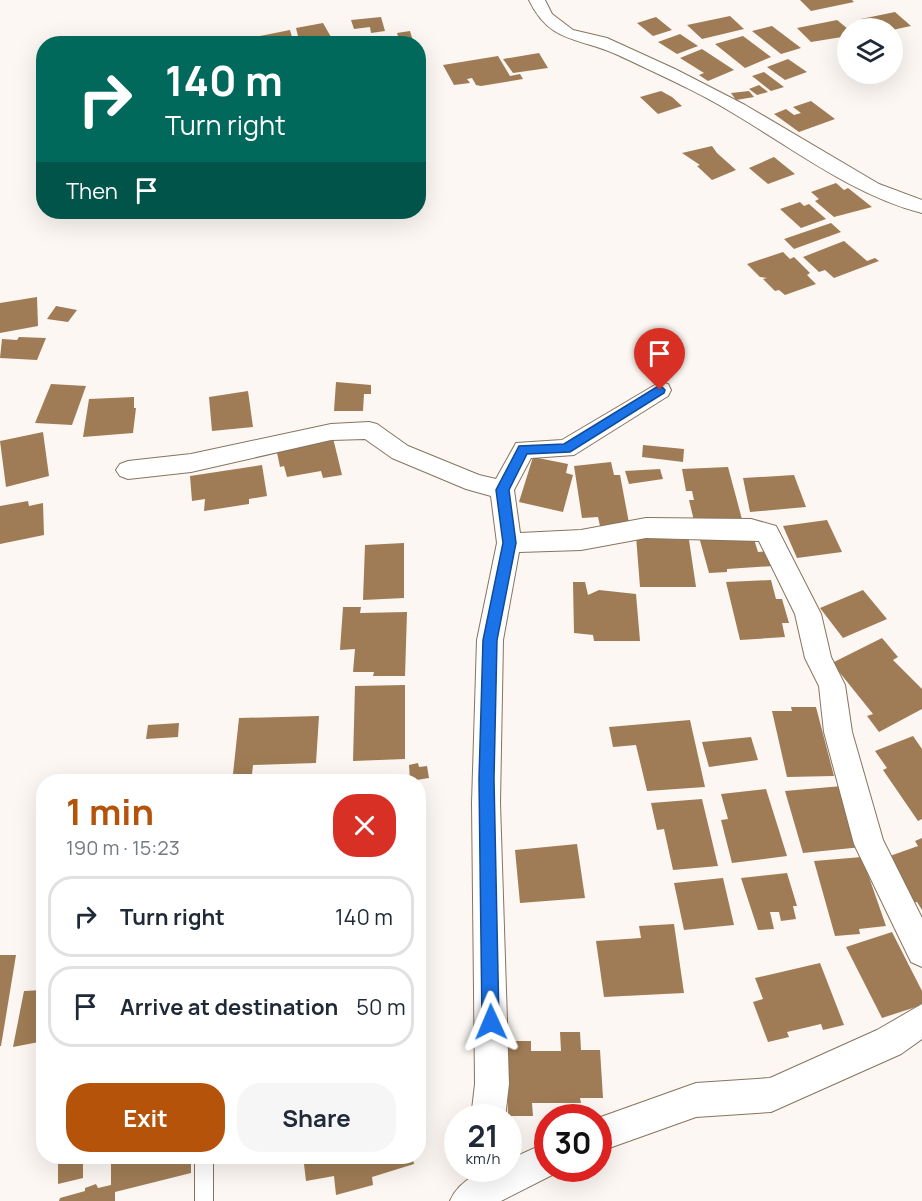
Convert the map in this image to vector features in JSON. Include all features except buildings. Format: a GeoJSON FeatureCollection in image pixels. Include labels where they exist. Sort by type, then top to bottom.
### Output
{"type":"FeatureCollection","features":[{"type":"Feature","properties":{"kind":"street"},"geometry":{"type":"LineString","coordinates":[[537,0],[545,17],[568,34],[601,40],[669,73],[749,114],[872,188],[922,207]]}},
{"type":"Feature","properties":{"kind":"street"},"geometry":{"type":"LineString","coordinates":[[490,1104],[492,1084],[486,803],[490,640],[509,543],[502,490],[524,449],[566,448],[660,390]]}},
{"type":"Feature","properties":{"kind":"street"},"geometry":{"type":"LineString","coordinates":[[128,470],[191,463],[331,432],[369,430],[400,452],[474,483],[502,490]]}},
{"type":"Feature","properties":{"kind":"street"},"geometry":{"type":"LineString","coordinates":[[509,543],[581,540],[646,528],[752,529],[767,533],[808,614],[818,658],[832,685],[838,732],[869,844],[922,951]]}},
{"type":"Feature","properties":{"kind":"street"},"geometry":{"type":"LineString","coordinates":[[612,1131],[696,1100],[771,1095],[889,1042],[922,1020]]}},
{"type":"Feature","properties":{"kind":"street"},"geometry":{"type":"LineString","coordinates":[[478,1191],[534,1165]]}},
{"type":"Feature","properties":{"kind":"lane"},"geometry":{"type":"LineString","coordinates":[[204,1164],[204,1201]]}},
{"type":"Feature","properties":{"kind":"route"},"geometry":{"type":"LineString","coordinates":[[491,1022],[486,803],[490,640],[509,543],[502,490],[524,449],[566,448],[660,390]]}}]}
